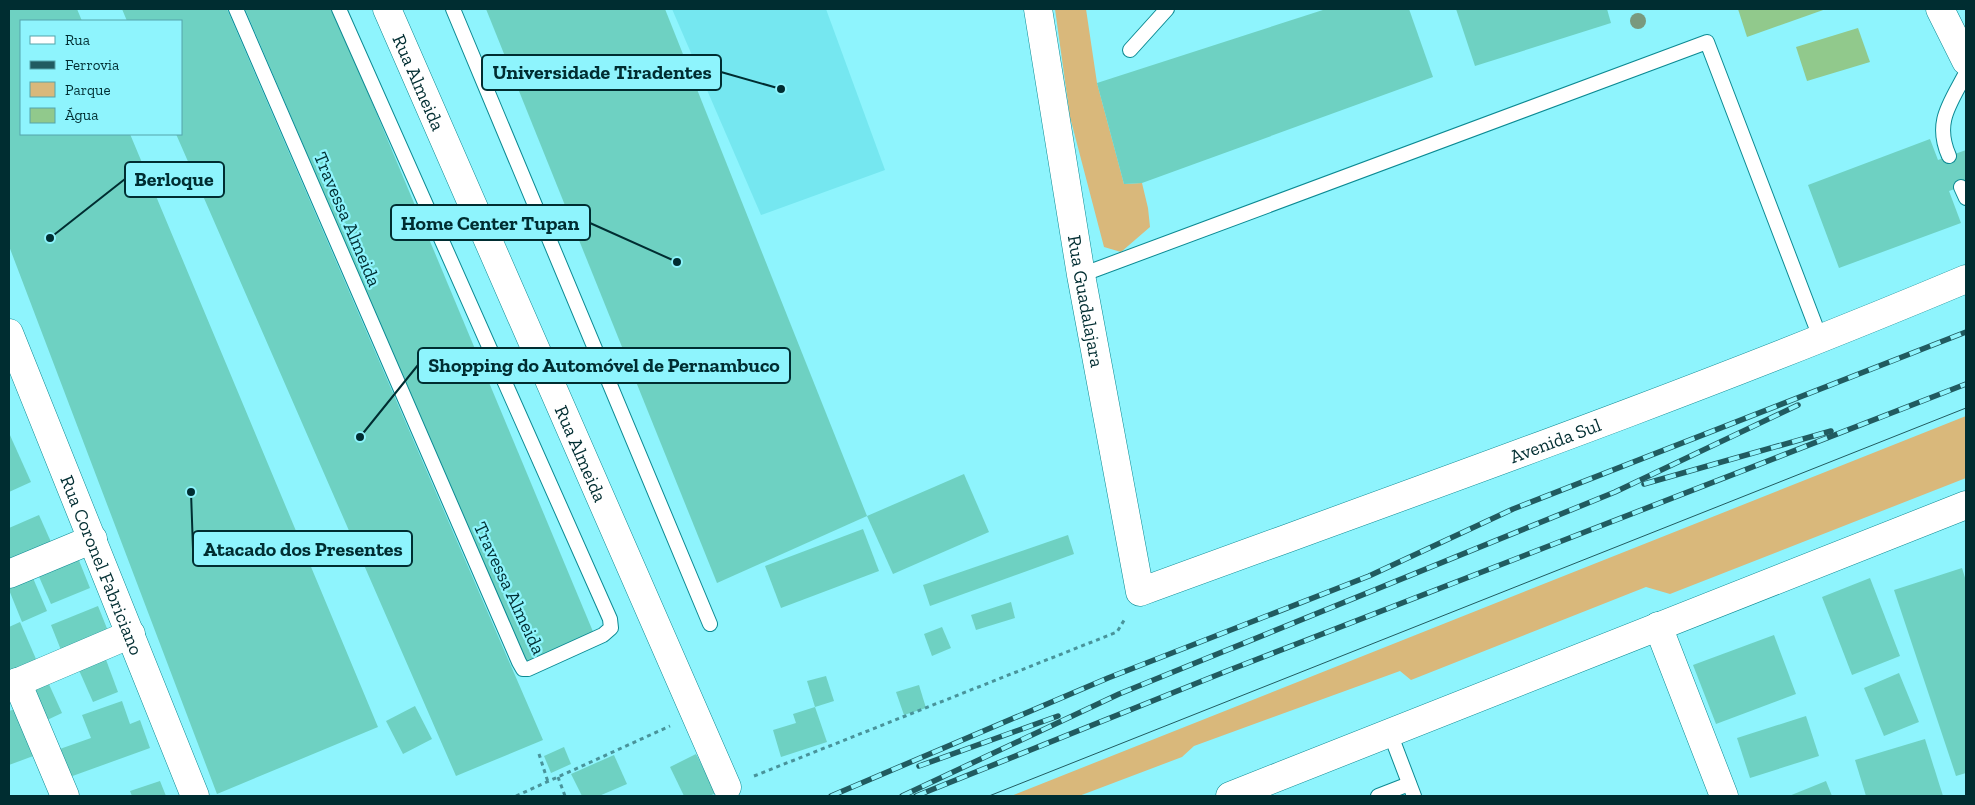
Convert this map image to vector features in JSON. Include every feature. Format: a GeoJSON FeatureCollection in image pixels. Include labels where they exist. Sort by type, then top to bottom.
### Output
{"type":"FeatureCollection","features":[{"type":"Feature","properties":{"kind":"street","name":"Rua Almeida"},"geometry":{"type":"LineString","coordinates":[[388,9],[727,787]]}},
{"type":"Feature","properties":{"kind":"street","name":"Rua Guadalajara"},"geometry":{"type":"LineString","coordinates":[[1038,9],[1081,275],[1140,592]]}},
{"type":"Feature","properties":{"kind":"street"},"geometry":{"type":"LineString","coordinates":[[1940,9],[1966,61]]}},
{"type":"Feature","properties":{"kind":"street","name":"Avenida Sul"},"geometry":{"type":"LineString","coordinates":[[1140,592],[1821,340],[1966,279]]}},
{"type":"Feature","properties":{"kind":"street","name":"Rua Coronel Fabriciano"},"geometry":{"type":"LineString","coordinates":[[9,333],[195,796]]}},
{"type":"Feature","properties":{"kind":"street"},"geometry":{"type":"LineString","coordinates":[[1230,796],[1966,505]]}},
{"type":"Feature","properties":{"kind":"street"},"geometry":{"type":"LineString","coordinates":[[9,574],[93,539]]}},
{"type":"Feature","properties":{"kind":"street"},"geometry":{"type":"LineString","coordinates":[[1658,626],[1724,796]]}},
{"type":"Feature","properties":{"kind":"street"},"geometry":{"type":"LineString","coordinates":[[65,796],[13,684],[131,634]]}},
{"type":"Feature","properties":{"kind":"lane","name":"Travessa Almeida"},"geometry":{"type":"LineString","coordinates":[[236,9],[515,653],[523,669],[528,669],[603,635],[611,628],[610,619],[339,9]]}},
{"type":"Feature","properties":{"kind":"lane"},"geometry":{"type":"LineString","coordinates":[[453,9],[710,624]]}},
{"type":"Feature","properties":{"kind":"lane"},"geometry":{"type":"LineString","coordinates":[[1130,50],[1167,9]]}},
{"type":"Feature","properties":{"kind":"lane"},"geometry":{"type":"LineString","coordinates":[[1081,275],[1708,42],[1821,340]]}},
{"type":"Feature","properties":{"kind":"lane"},"geometry":{"type":"LineString","coordinates":[[1949,156],[1942,140],[1944,114],[1966,73]]}},
{"type":"Feature","properties":{"kind":"lane"},"geometry":{"type":"LineString","coordinates":[[1378,796],[1411,790],[1390,733]]}},
{"type":"Feature","properties":{"kind":"path"},"geometry":{"type":"LineString","coordinates":[[727,787],[1117,632],[1140,592]]}},
{"type":"Feature","properties":{"kind":"path"},"geometry":{"type":"LineString","coordinates":[[516,796],[696,714]]}},
{"type":"Feature","properties":{"kind":"path"},"geometry":{"type":"LineString","coordinates":[[539,754],[548,782]]}},
{"type":"Feature","properties":{"kind":"path"},"geometry":{"type":"LineString","coordinates":[[558,777],[565,796]]}},
{"type":"Feature","properties":{"kind":"shaded area"},"geometry":{"type":"Polygon","coordinates":[[[672,9],[826,9],[885,170],[761,215],[672,9]]]}},
{"type":"Feature","properties":{"kind":"green space"},"geometry":{"type":"Polygon","coordinates":[[[1055,9],[1086,9],[1097,83],[1124,184],[1142,183],[1150,227],[1121,252],[1104,247],[1070,117],[1055,9]]]}},
{"type":"Feature","properties":{"kind":"green space"},"geometry":{"type":"Polygon","coordinates":[[[1966,416],[1966,478],[1670,594],[1646,587],[1411,680],[1400,671],[1194,746],[1182,757],[1079,796],[1011,796],[1966,416]]]}},
{"type":"Feature","properties":{"kind":"water"},"geometry":{"type":"Polygon","coordinates":[[[1738,9],[1826,9],[1747,37],[1738,9]]]}},
{"type":"Feature","properties":{"kind":"water"},"geometry":{"type":"Polygon","coordinates":[[[1858,28],[1870,62],[1807,81],[1796,47],[1858,28]]]}},
{"type":"Feature","properties":{"kind":"building"},"geometry":{"type":"Polygon","coordinates":[[[9,9],[77,9],[82,20],[20,20],[20,135],[130,135],[378,727],[217,794],[9,246],[9,9]]]}},
{"type":"Feature","properties":{"kind":"building"},"geometry":{"type":"Polygon","coordinates":[[[122,9],[227,9],[543,740],[456,776],[176,135],[182,135],[182,20],[127,20],[122,9]]]}},
{"type":"Feature","properties":{"kind":"building"},"geometry":{"type":"Polygon","coordinates":[[[245,9],[333,9],[594,634],[525,663],[245,9]]]}},
{"type":"Feature","properties":{"kind":"building"},"geometry":{"type":"Polygon","coordinates":[[[486,9],[665,9],[867,516],[717,583],[486,9]]]}},
{"type":"Feature","properties":{"kind":"building"},"geometry":{"type":"Polygon","coordinates":[[[1326,9],[1409,9],[1433,77],[1142,183],[1124,184],[1097,83],[1326,9]]]}},
{"type":"Feature","properties":{"kind":"building"},"geometry":{"type":"Polygon","coordinates":[[[1456,9],[1607,9],[1611,23],[1475,66],[1456,9]]]}},
{"type":"Feature","properties":{"kind":"building"},"geometry":{"type":"Polygon","coordinates":[[[1930,139],[1938,160],[1966,150],[1966,185],[1949,191],[1961,223],[1839,268],[1808,185],[1930,139]]]}},
{"type":"Feature","properties":{"kind":"building"},"geometry":{"type":"Polygon","coordinates":[[[9,433],[31,482],[9,492],[9,433]]]}},
{"type":"Feature","properties":{"kind":"building"},"geometry":{"type":"Polygon","coordinates":[[[964,474],[989,532],[893,574],[867,516],[964,474]]]}},
{"type":"Feature","properties":{"kind":"building"},"geometry":{"type":"Polygon","coordinates":[[[39,515],[51,542],[9,561],[9,528],[39,515]]]}},
{"type":"Feature","properties":{"kind":"building"},"geometry":{"type":"Polygon","coordinates":[[[863,529],[879,571],[781,608],[765,566],[863,529]]]}},
{"type":"Feature","properties":{"kind":"building"},"geometry":{"type":"Polygon","coordinates":[[[1068,535],[1074,554],[930,606],[923,585],[1068,535]]]}},
{"type":"Feature","properties":{"kind":"building"},"geometry":{"type":"Polygon","coordinates":[[[76,553],[90,588],[51,604],[36,570],[76,553]]]}},
{"type":"Feature","properties":{"kind":"building"},"geometry":{"type":"Polygon","coordinates":[[[1962,568],[1966,581],[1966,773],[1956,776],[1894,590],[1962,568]]]}},
{"type":"Feature","properties":{"kind":"building"},"geometry":{"type":"Polygon","coordinates":[[[30,571],[47,611],[22,622],[9,590],[9,580],[30,571]]]}},
{"type":"Feature","properties":{"kind":"building"},"geometry":{"type":"Polygon","coordinates":[[[1870,578],[1900,656],[1852,675],[1822,597],[1870,578]]]}},
{"type":"Feature","properties":{"kind":"building"},"geometry":{"type":"Polygon","coordinates":[[[1011,602],[1015,618],[976,630],[971,615],[1011,602]]]}},
{"type":"Feature","properties":{"kind":"building"},"geometry":{"type":"Polygon","coordinates":[[[98,606],[108,631],[61,650],[51,625],[98,606]]]}},
{"type":"Feature","properties":{"kind":"building"},"geometry":{"type":"Polygon","coordinates":[[[20,622],[39,666],[9,678],[9,627],[20,622]]]}},
{"type":"Feature","properties":{"kind":"building"},"geometry":{"type":"Polygon","coordinates":[[[942,627],[951,648],[932,656],[924,634],[942,627]]]}},
{"type":"Feature","properties":{"kind":"building"},"geometry":{"type":"Polygon","coordinates":[[[1774,635],[1796,694],[1716,724],[1693,665],[1774,635]]]}},
{"type":"Feature","properties":{"kind":"building"},"geometry":{"type":"Polygon","coordinates":[[[105,657],[118,692],[93,702],[78,668],[105,657]]]}},
{"type":"Feature","properties":{"kind":"building"},"geometry":{"type":"Polygon","coordinates":[[[1899,673],[1919,722],[1884,736],[1864,688],[1899,673]]]}},
{"type":"Feature","properties":{"kind":"building"},"geometry":{"type":"Polygon","coordinates":[[[826,676],[834,701],[815,707],[807,681],[826,676]]]}},
{"type":"Feature","properties":{"kind":"building"},"geometry":{"type":"Polygon","coordinates":[[[47,680],[62,713],[45,721],[30,688],[47,680]]]}},
{"type":"Feature","properties":{"kind":"building"},"geometry":{"type":"Polygon","coordinates":[[[919,685],[926,708],[904,715],[896,692],[919,685]]]}},
{"type":"Feature","properties":{"kind":"building"},"geometry":{"type":"Polygon","coordinates":[[[122,701],[130,724],[140,720],[150,748],[67,778],[57,750],[91,738],[82,715],[122,701]]]}},
{"type":"Feature","properties":{"kind":"building"},"geometry":{"type":"Polygon","coordinates":[[[415,706],[432,739],[403,754],[386,721],[415,706]]]}},
{"type":"Feature","properties":{"kind":"building"},"geometry":{"type":"Polygon","coordinates":[[[815,707],[827,742],[781,757],[773,730],[796,723],[793,714],[815,707]]]}},
{"type":"Feature","properties":{"kind":"building"},"geometry":{"type":"Polygon","coordinates":[[[19,708],[36,755],[9,765],[9,711],[19,708]]]}},
{"type":"Feature","properties":{"kind":"building"},"geometry":{"type":"Polygon","coordinates":[[[1806,716],[1819,756],[1750,778],[1737,738],[1806,716]]]}},
{"type":"Feature","properties":{"kind":"building"},"geometry":{"type":"Polygon","coordinates":[[[1925,739],[1943,796],[1866,796],[1855,760],[1925,739]]]}},
{"type":"Feature","properties":{"kind":"building"},"geometry":{"type":"Polygon","coordinates":[[[564,747],[571,764],[551,773],[544,756],[564,747]]]}},
{"type":"Feature","properties":{"kind":"building"},"geometry":{"type":"Polygon","coordinates":[[[696,754],[716,793],[709,796],[684,796],[670,767],[696,754]]]}},
{"type":"Feature","properties":{"kind":"building"},"geometry":{"type":"Polygon","coordinates":[[[614,755],[627,784],[599,796],[582,796],[571,774],[614,755]]]}},
{"type":"Feature","properties":{"kind":"building"},"geometry":{"type":"Polygon","coordinates":[[[160,781],[166,796],[132,796],[130,791],[160,781]]]}},
{"type":"Feature","properties":{"kind":"building"},"geometry":{"type":"Polygon","coordinates":[[[1826,781],[1832,796],[1789,796],[1826,781]]]}},
{"type":"Feature","properties":{"kind":"tram line"},"geometry":{"type":"LineString","coordinates":[[989,796],[1966,408]]}},
{"type":"Feature","properties":{"kind":"railway"},"geometry":{"type":"LineString","coordinates":[[831,796],[1108,678],[1369,576],[1513,509],[1966,332]]}},
{"type":"Feature","properties":{"kind":"railway"},"geometry":{"type":"LineString","coordinates":[[916,796],[1227,671],[1966,384]]}},
{"type":"Feature","properties":{"kind":"railway"},"geometry":{"type":"LineString","coordinates":[[902,796],[1119,694],[1615,492],[1798,405]]}},
{"type":"Feature","properties":{"kind":"railway"},"geometry":{"type":"LineString","coordinates":[[1644,484],[1831,431]]}},
{"type":"Feature","properties":{"kind":"railway"},"geometry":{"type":"LineString","coordinates":[[919,766],[1058,716]]}},
{"type":"Feature","properties":{"kind":"place","name":"Universidade Tiradentes"},"geometry":{"type":"Point","coordinates":[781,89]}},
{"type":"Feature","properties":{"kind":"place","name":"Berloque"},"geometry":{"type":"Point","coordinates":[50,238]}},
{"type":"Feature","properties":{"kind":"place","name":"Home Center Tupan"},"geometry":{"type":"Point","coordinates":[677,262]}},
{"type":"Feature","properties":{"kind":"place","name":"Shopping do Automóvel de Pernambuco"},"geometry":{"type":"Point","coordinates":[360,437]}},
{"type":"Feature","properties":{"kind":"place","name":"Atacado dos Presentes"},"geometry":{"type":"Point","coordinates":[191,492]}}]}
